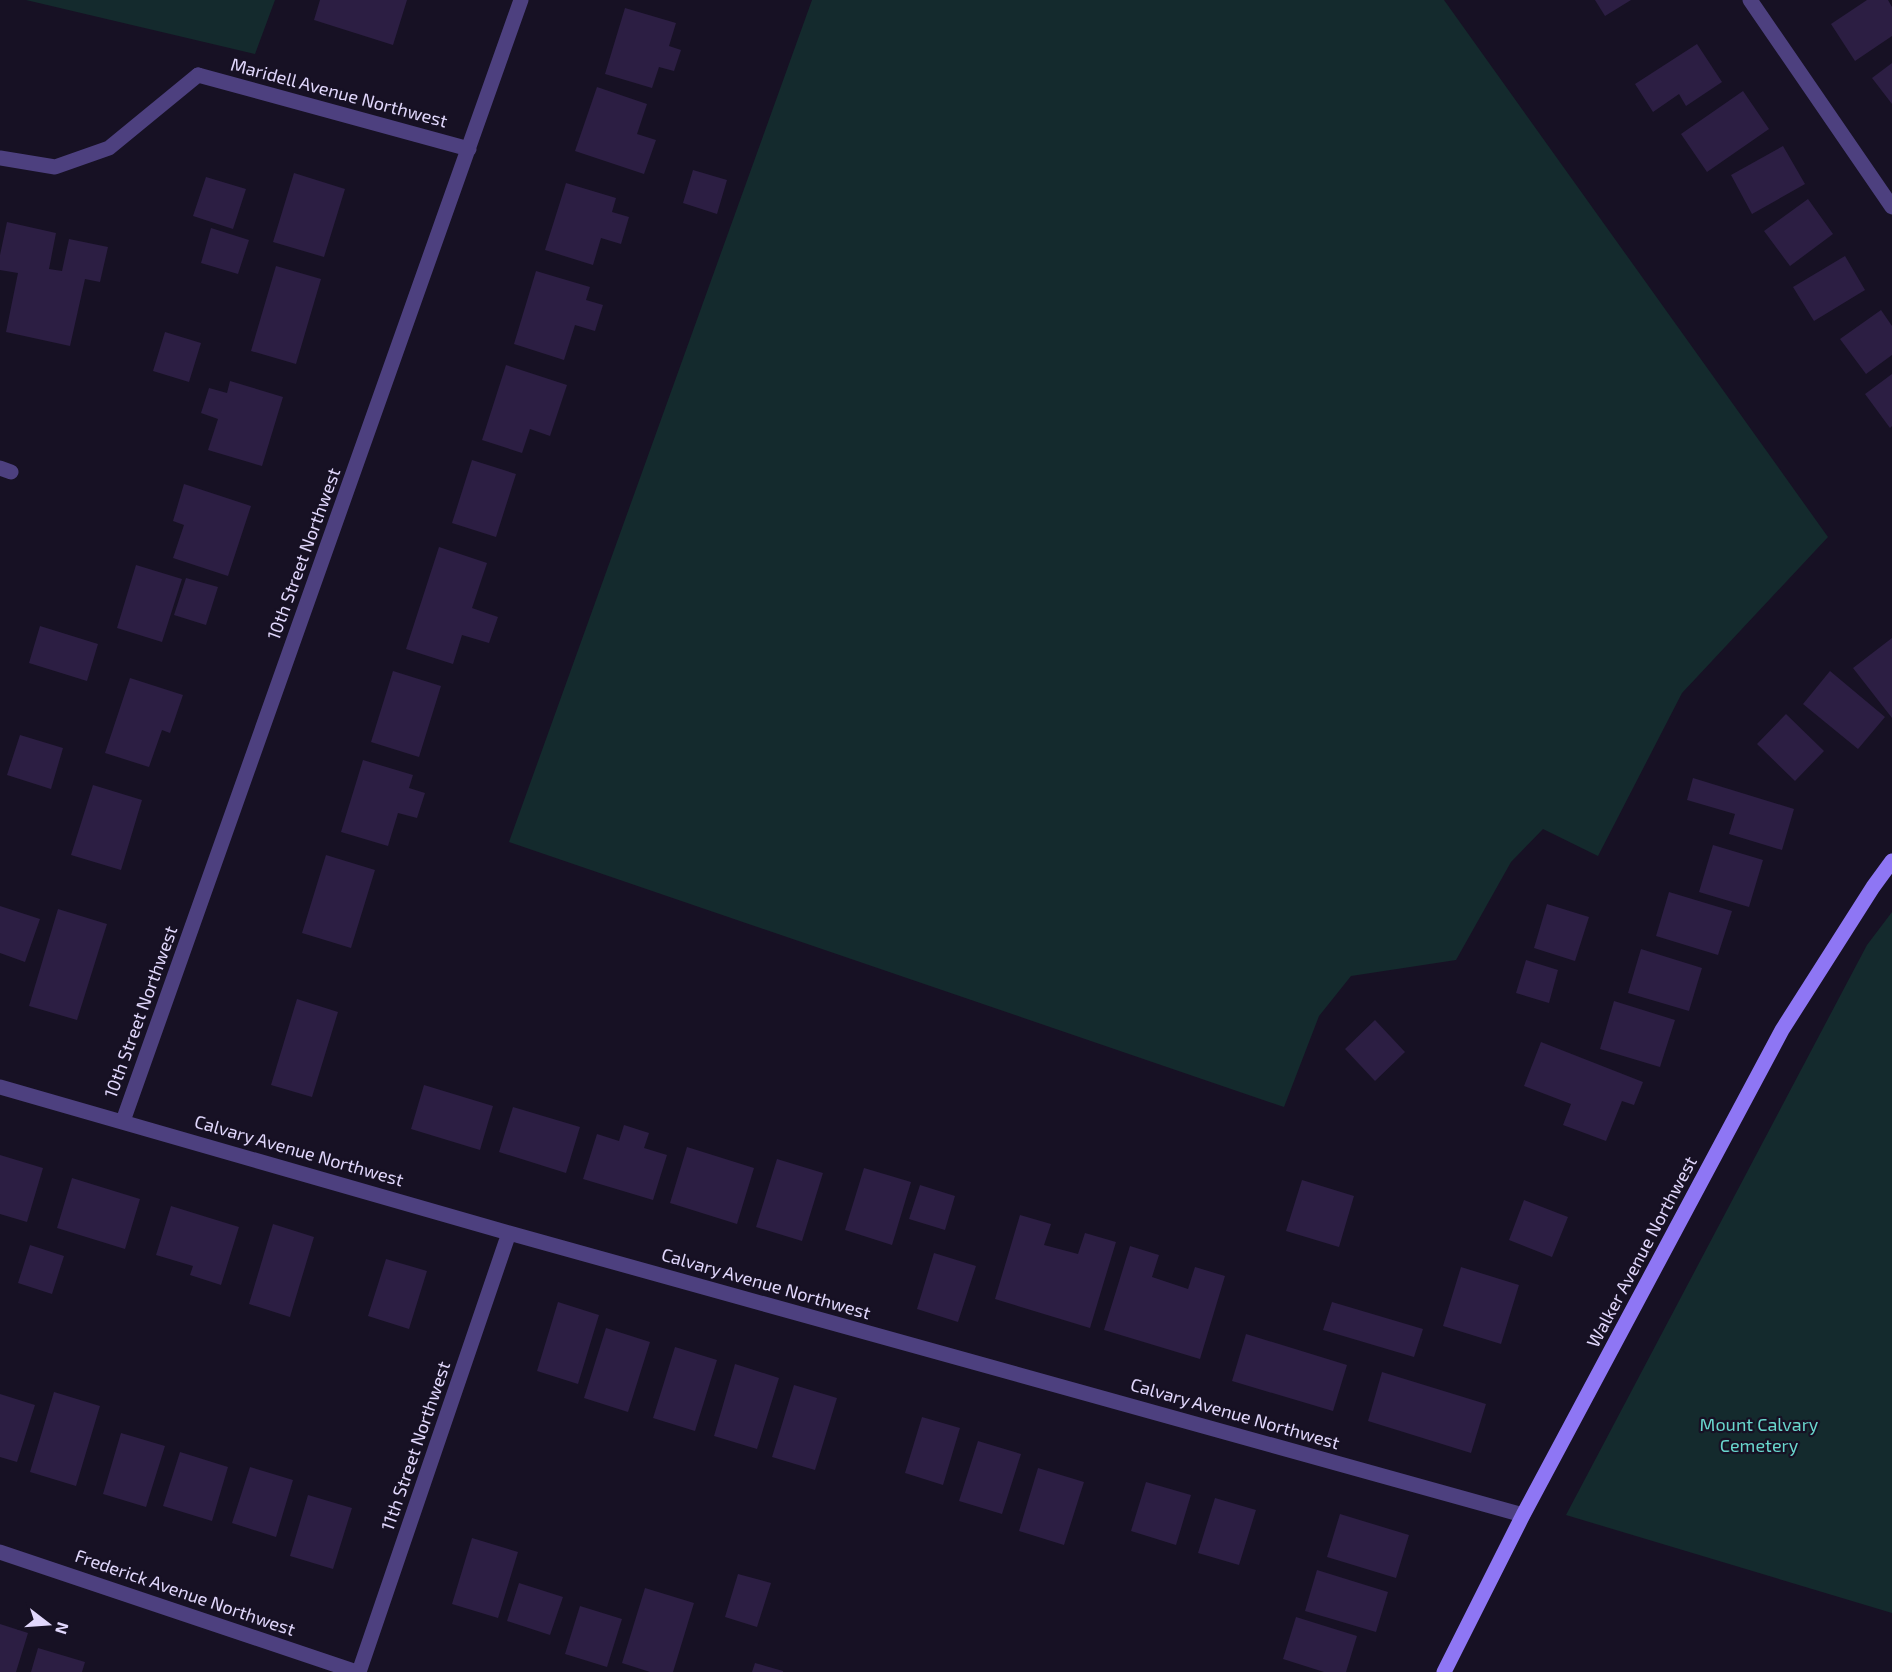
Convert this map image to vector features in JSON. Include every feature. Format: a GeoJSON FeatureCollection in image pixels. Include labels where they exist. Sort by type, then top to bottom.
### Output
{"type":"FeatureCollection","features":[{"type":"Feature","properties":{"kind":"main road","name":"Walker Avenue Northwest"},"geometry":{"type":"LineString","coordinates":[[1444,1672],[1523,1515],[1782,1030],[1892,861]]}},
{"type":"Feature","properties":{"kind":"street","name":"10th Street Northwest"},"geometry":{"type":"LineString","coordinates":[[123,1121],[521,0]]}},
{"type":"Feature","properties":{"kind":"street"},"geometry":{"type":"LineString","coordinates":[[1750,0],[1892,207]]}},
{"type":"Feature","properties":{"kind":"street","name":"Maridell Avenue Northwest"},"geometry":{"type":"LineString","coordinates":[[0,158],[55,167],[110,148],[198,75],[469,149]]}},
{"type":"Feature","properties":{"kind":"street","name":"Calvary Avenue Northwest"},"geometry":{"type":"LineString","coordinates":[[0,1087],[509,1233],[1523,1515]]}},
{"type":"Feature","properties":{"kind":"street","name":"11th Street Northwest"},"geometry":{"type":"LineString","coordinates":[[358,1672],[509,1233]]}},
{"type":"Feature","properties":{"kind":"street","name":"Frederick Avenue Northwest"},"geometry":{"type":"LineString","coordinates":[[0,1552],[358,1672]]}},
{"type":"Feature","properties":{"kind":"green space"},"geometry":{"type":"Polygon","coordinates":[[[26,0],[275,0],[255,54],[26,0]]]}},
{"type":"Feature","properties":{"kind":"green space"},"geometry":{"type":"Polygon","coordinates":[[[812,0],[1444,0],[1828,537],[1682,693],[1598,856],[1543,829],[1511,862],[1456,960],[1351,976],[1319,1016],[1284,1107],[509,842],[812,0]]]}},
{"type":"Feature","properties":{"kind":"green space","name":"Mount Calvary Cemetery"},"geometry":{"type":"Polygon","coordinates":[[[1892,912],[1892,1613],[1566,1515],[1867,945],[1892,912]]]}},
{"type":"Feature","properties":{"kind":"building"},"geometry":{"type":"Polygon","coordinates":[[[320,0],[407,0],[393,45],[314,20],[320,0]]]}},
{"type":"Feature","properties":{"kind":"building"},"geometry":{"type":"Polygon","coordinates":[[[1595,0],[1631,0],[1605,16],[1595,0]]]}},
{"type":"Feature","properties":{"kind":"building"},"geometry":{"type":"Polygon","coordinates":[[[1867,0],[1888,0],[1892,7],[1892,36],[1855,61],[1831,24],[1867,0]]]}},
{"type":"Feature","properties":{"kind":"building"},"geometry":{"type":"Polygon","coordinates":[[[625,8],[676,23],[669,46],[681,50],[674,71],[659,67],[652,88],[605,74],[625,8]]]}},
{"type":"Feature","properties":{"kind":"building"},"geometry":{"type":"Polygon","coordinates":[[[1697,44],[1722,82],[1686,106],[1679,94],[1653,112],[1635,84],[1697,44]]]}},
{"type":"Feature","properties":{"kind":"building"},"geometry":{"type":"Polygon","coordinates":[[[1892,63],[1892,104],[1872,78],[1892,63]]]}},
{"type":"Feature","properties":{"kind":"building"},"geometry":{"type":"Polygon","coordinates":[[[597,87],[647,104],[637,134],[656,140],[644,174],[575,151],[597,87]]]}},
{"type":"Feature","properties":{"kind":"building"},"geometry":{"type":"Polygon","coordinates":[[[1743,91],[1769,129],[1707,172],[1681,134],[1743,91]]]}},
{"type":"Feature","properties":{"kind":"building"},"geometry":{"type":"Polygon","coordinates":[[[1783,146],[1805,184],[1752,214],[1731,175],[1783,146]]]}},
{"type":"Feature","properties":{"kind":"building"},"geometry":{"type":"Polygon","coordinates":[[[693,170],[727,180],[717,214],[683,203],[693,170]]]}},
{"type":"Feature","properties":{"kind":"building"},"geometry":{"type":"Polygon","coordinates":[[[294,173],[345,189],[324,257],[273,242],[294,173]]]}},
{"type":"Feature","properties":{"kind":"building"},"geometry":{"type":"Polygon","coordinates":[[[206,177],[246,189],[233,229],[193,216],[206,177]]]}},
{"type":"Feature","properties":{"kind":"building"},"geometry":{"type":"Polygon","coordinates":[[[566,183],[616,198],[612,212],[629,217],[621,244],[601,238],[593,265],[545,250],[566,183]]]}},
{"type":"Feature","properties":{"kind":"building"},"geometry":{"type":"Polygon","coordinates":[[[1808,199],[1833,234],[1790,266],[1764,231],[1808,199]]]}},
{"type":"Feature","properties":{"kind":"building"},"geometry":{"type":"Polygon","coordinates":[[[7,222],[56,233],[49,269],[62,271],[69,239],[108,247],[100,282],[85,279],[70,346],[6,332],[18,273],[0,270],[0,255],[7,222]]]}},
{"type":"Feature","properties":{"kind":"building"},"geometry":{"type":"Polygon","coordinates":[[[211,228],[249,240],[238,274],[201,263],[211,228]]]}},
{"type":"Feature","properties":{"kind":"building"},"geometry":{"type":"Polygon","coordinates":[[[1845,256],[1865,290],[1814,321],[1793,287],[1845,256]]]}},
{"type":"Feature","properties":{"kind":"building"},"geometry":{"type":"Polygon","coordinates":[[[276,266],[321,279],[296,364],[251,351],[276,266]]]}},
{"type":"Feature","properties":{"kind":"building"},"geometry":{"type":"Polygon","coordinates":[[[536,271],[590,287],[586,300],[603,305],[595,331],[575,325],[564,360],[514,344],[536,271]]]}},
{"type":"Feature","properties":{"kind":"building"},"geometry":{"type":"Polygon","coordinates":[[[1881,310],[1892,326],[1892,355],[1866,374],[1840,339],[1881,310]]]}},
{"type":"Feature","properties":{"kind":"building"},"geometry":{"type":"Polygon","coordinates":[[[165,332],[201,343],[189,382],[153,371],[165,332]]]}},
{"type":"Feature","properties":{"kind":"building"},"geometry":{"type":"Polygon","coordinates":[[[506,365],[567,385],[550,436],[530,429],[522,453],[482,440],[506,365]]]}},
{"type":"Feature","properties":{"kind":"building"},"geometry":{"type":"Polygon","coordinates":[[[1892,374],[1892,426],[1890,428],[1865,394],[1892,374]]]}},
{"type":"Feature","properties":{"kind":"building"},"geometry":{"type":"Polygon","coordinates":[[[230,381],[283,397],[262,466],[208,450],[218,419],[201,413],[209,388],[227,393],[230,381]]]}},
{"type":"Feature","properties":{"kind":"building"},"geometry":{"type":"Polygon","coordinates":[[[472,460],[516,474],[496,537],[452,523],[472,460]]]}},
{"type":"Feature","properties":{"kind":"building"},"geometry":{"type":"Polygon","coordinates":[[[184,484],[251,506],[228,576],[173,558],[184,525],[173,521],[184,484]]]}},
{"type":"Feature","properties":{"kind":"building"},"geometry":{"type":"Polygon","coordinates":[[[439,547],[487,563],[472,608],[498,617],[489,643],[462,635],[453,664],[406,649],[439,547]]]}},
{"type":"Feature","properties":{"kind":"building"},"geometry":{"type":"Polygon","coordinates":[[[136,565],[182,579],[162,642],[117,628],[136,565]]]}},
{"type":"Feature","properties":{"kind":"building"},"geometry":{"type":"Polygon","coordinates":[[[186,578],[218,587],[206,625],[174,615],[186,578]]]}},
{"type":"Feature","properties":{"kind":"building"},"geometry":{"type":"Polygon","coordinates":[[[40,626],[98,644],[87,681],[29,663],[40,626]]]}},
{"type":"Feature","properties":{"kind":"building"},"geometry":{"type":"Polygon","coordinates":[[[1892,638],[1892,718],[1853,668],[1892,638]]]}},
{"type":"Feature","properties":{"kind":"building"},"geometry":{"type":"Polygon","coordinates":[[[393,671],[441,686],[419,757],[371,742],[393,671]]]}},
{"type":"Feature","properties":{"kind":"building"},"geometry":{"type":"Polygon","coordinates":[[[1830,671],[1885,717],[1858,749],[1803,704],[1830,671]]]}},
{"type":"Feature","properties":{"kind":"building"},"geometry":{"type":"Polygon","coordinates":[[[130,678],[183,695],[170,733],[162,730],[149,767],[105,753],[130,678]]]}},
{"type":"Feature","properties":{"kind":"building"},"geometry":{"type":"Polygon","coordinates":[[[1786,714],[1824,751],[1795,781],[1757,744],[1786,714]]]}},
{"type":"Feature","properties":{"kind":"building"},"geometry":{"type":"Polygon","coordinates":[[[20,735],[63,748],[51,789],[7,775],[20,735]]]}},
{"type":"Feature","properties":{"kind":"building"},"geometry":{"type":"Polygon","coordinates":[[[363,760],[413,775],[409,788],[425,793],[417,818],[398,813],[388,846],[341,832],[363,760]]]}},
{"type":"Feature","properties":{"kind":"building"},"geometry":{"type":"Polygon","coordinates":[[[1693,778],[1794,809],[1782,850],[1729,834],[1735,814],[1687,800],[1693,778]]]}},
{"type":"Feature","properties":{"kind":"building"},"geometry":{"type":"Polygon","coordinates":[[[93,785],[142,800],[121,870],[71,855],[93,785]]]}},
{"type":"Feature","properties":{"kind":"building"},"geometry":{"type":"Polygon","coordinates":[[[1713,845],[1763,860],[1749,907],[1699,892],[1713,845]]]}},
{"type":"Feature","properties":{"kind":"building"},"geometry":{"type":"Polygon","coordinates":[[[326,855],[375,870],[351,948],[302,933],[326,855]]]}},
{"type":"Feature","properties":{"kind":"building"},"geometry":{"type":"Polygon","coordinates":[[[1669,892],[1732,911],[1718,955],[1656,936],[1669,892]]]}},
{"type":"Feature","properties":{"kind":"building"},"geometry":{"type":"Polygon","coordinates":[[[1547,904],[1589,917],[1575,961],[1534,948],[1547,904]]]}},
{"type":"Feature","properties":{"kind":"building"},"geometry":{"type":"Polygon","coordinates":[[[0,906],[40,919],[25,962],[0,953],[0,906]]]}},
{"type":"Feature","properties":{"kind":"building"},"geometry":{"type":"Polygon","coordinates":[[[58,909],[107,924],[77,1020],[29,1006],[58,909]]]}},
{"type":"Feature","properties":{"kind":"building"},"geometry":{"type":"Polygon","coordinates":[[[1641,949],[1702,968],[1689,1011],[1628,993],[1641,949]]]}},
{"type":"Feature","properties":{"kind":"building"},"geometry":{"type":"Polygon","coordinates":[[[1526,960],[1558,970],[1549,1003],[1516,993],[1526,960]]]}},
{"type":"Feature","properties":{"kind":"building"},"geometry":{"type":"Polygon","coordinates":[[[297,999],[338,1012],[312,1097],[271,1085],[297,999]]]}},
{"type":"Feature","properties":{"kind":"building"},"geometry":{"type":"Polygon","coordinates":[[[1614,1001],[1675,1020],[1660,1067],[1600,1049],[1614,1001]]]}},
{"type":"Feature","properties":{"kind":"building"},"geometry":{"type":"Polygon","coordinates":[[[1375,1020],[1405,1052],[1375,1081],[1345,1049],[1375,1020]]]}},
{"type":"Feature","properties":{"kind":"building"},"geometry":{"type":"Polygon","coordinates":[[[1541,1042],[1643,1082],[1634,1105],[1622,1101],[1606,1141],[1563,1125],[1571,1104],[1524,1086],[1541,1042]]]}},
{"type":"Feature","properties":{"kind":"building"},"geometry":{"type":"Polygon","coordinates":[[[424,1085],[493,1106],[480,1150],[411,1129],[424,1085]]]}},
{"type":"Feature","properties":{"kind":"building"},"geometry":{"type":"Polygon","coordinates":[[[513,1107],[580,1127],[566,1173],[499,1152],[513,1107]]]}},
{"type":"Feature","properties":{"kind":"building"},"geometry":{"type":"Polygon","coordinates":[[[624,1125],[649,1133],[644,1148],[667,1155],[653,1200],[583,1179],[597,1134],[619,1141],[624,1125]]]}},
{"type":"Feature","properties":{"kind":"building"},"geometry":{"type":"Polygon","coordinates":[[[687,1147],[754,1168],[737,1224],[670,1203],[687,1147]]]}},
{"type":"Feature","properties":{"kind":"building"},"geometry":{"type":"Polygon","coordinates":[[[0,1155],[43,1168],[27,1222],[0,1214],[0,1155]]]}},
{"type":"Feature","properties":{"kind":"building"},"geometry":{"type":"Polygon","coordinates":[[[777,1159],[823,1173],[802,1241],[756,1227],[777,1159]]]}},
{"type":"Feature","properties":{"kind":"building"},"geometry":{"type":"Polygon","coordinates":[[[864,1168],[911,1182],[892,1245],[845,1230],[864,1168]]]}},
{"type":"Feature","properties":{"kind":"building"},"geometry":{"type":"Polygon","coordinates":[[[72,1178],[140,1199],[125,1249],[57,1228],[72,1178]]]}},
{"type":"Feature","properties":{"kind":"building"},"geometry":{"type":"Polygon","coordinates":[[[1302,1180],[1354,1196],[1339,1247],[1286,1231],[1302,1180]]]}},
{"type":"Feature","properties":{"kind":"building"},"geometry":{"type":"Polygon","coordinates":[[[920,1185],[955,1196],[945,1230],[909,1219],[920,1185]]]}},
{"type":"Feature","properties":{"kind":"building"},"geometry":{"type":"Polygon","coordinates":[[[1524,1200],[1568,1217],[1552,1257],[1509,1240],[1524,1200]]]}},
{"type":"Feature","properties":{"kind":"building"},"geometry":{"type":"Polygon","coordinates":[[[171,1206],[239,1227],[221,1285],[190,1275],[193,1266],[156,1255],[171,1206]]]}},
{"type":"Feature","properties":{"kind":"building"},"geometry":{"type":"Polygon","coordinates":[[[1020,1215],[1051,1224],[1044,1245],[1078,1254],[1085,1233],[1116,1242],[1090,1328],[995,1299],[1020,1215]]]}},
{"type":"Feature","properties":{"kind":"building"},"geometry":{"type":"Polygon","coordinates":[[[273,1224],[314,1237],[290,1317],[249,1304],[273,1224]]]}},
{"type":"Feature","properties":{"kind":"building"},"geometry":{"type":"Polygon","coordinates":[[[30,1245],[64,1256],[52,1294],[18,1283],[30,1245]]]}},
{"type":"Feature","properties":{"kind":"building"},"geometry":{"type":"Polygon","coordinates":[[[1130,1246],[1159,1255],[1152,1277],[1188,1289],[1195,1267],[1225,1276],[1200,1359],[1104,1330],[1130,1246]]]}},
{"type":"Feature","properties":{"kind":"building"},"geometry":{"type":"Polygon","coordinates":[[[934,1253],[976,1266],[958,1322],[917,1309],[934,1253]]]}},
{"type":"Feature","properties":{"kind":"building"},"geometry":{"type":"Polygon","coordinates":[[[386,1259],[427,1271],[409,1329],[368,1316],[386,1259]]]}},
{"type":"Feature","properties":{"kind":"building"},"geometry":{"type":"Polygon","coordinates":[[[1461,1267],[1519,1285],[1501,1344],[1443,1326],[1461,1267]]]}},
{"type":"Feature","properties":{"kind":"building"},"geometry":{"type":"Polygon","coordinates":[[[558,1302],[599,1315],[578,1384],[537,1371],[558,1302]]]}},
{"type":"Feature","properties":{"kind":"building"},"geometry":{"type":"Polygon","coordinates":[[[1332,1302],[1423,1329],[1414,1357],[1323,1330],[1332,1302]]]}},
{"type":"Feature","properties":{"kind":"building"},"geometry":{"type":"Polygon","coordinates":[[[606,1328],[650,1342],[628,1412],[584,1398],[606,1328]]]}},
{"type":"Feature","properties":{"kind":"building"},"geometry":{"type":"Polygon","coordinates":[[[1246,1334],[1347,1365],[1333,1411],[1232,1381],[1246,1334]]]}},
{"type":"Feature","properties":{"kind":"building"},"geometry":{"type":"Polygon","coordinates":[[[675,1347],[717,1360],[695,1431],[653,1418],[675,1347]]]}},
{"type":"Feature","properties":{"kind":"building"},"geometry":{"type":"Polygon","coordinates":[[[735,1364],[779,1378],[757,1449],[714,1436],[735,1364]]]}},
{"type":"Feature","properties":{"kind":"building"},"geometry":{"type":"Polygon","coordinates":[[[1382,1372],[1486,1404],[1471,1453],[1368,1421],[1382,1372]]]}},
{"type":"Feature","properties":{"kind":"building"},"geometry":{"type":"Polygon","coordinates":[[[794,1385],[837,1398],[815,1470],[772,1457],[794,1385]]]}},
{"type":"Feature","properties":{"kind":"building"},"geometry":{"type":"Polygon","coordinates":[[[54,1392],[100,1406],[76,1486],[30,1472],[54,1392]]]}},
{"type":"Feature","properties":{"kind":"building"},"geometry":{"type":"Polygon","coordinates":[[[0,1394],[35,1405],[17,1462],[0,1457],[0,1394]]]}},
{"type":"Feature","properties":{"kind":"building"},"geometry":{"type":"Polygon","coordinates":[[[922,1417],[960,1428],[943,1485],[905,1473],[922,1417]]]}},
{"type":"Feature","properties":{"kind":"building"},"geometry":{"type":"Polygon","coordinates":[[[121,1433],[165,1446],[146,1507],[103,1494],[121,1433]]]}},
{"type":"Feature","properties":{"kind":"building"},"geometry":{"type":"Polygon","coordinates":[[[978,1441],[1021,1454],[1002,1514],[959,1501],[978,1441]]]}},
{"type":"Feature","properties":{"kind":"building"},"geometry":{"type":"Polygon","coordinates":[[[180,1452],[228,1467],[212,1521],[163,1506],[180,1452]]]}},
{"type":"Feature","properties":{"kind":"building"},"geometry":{"type":"Polygon","coordinates":[[[250,1467],[293,1480],[276,1537],[232,1523],[250,1467]]]}},
{"type":"Feature","properties":{"kind":"building"},"geometry":{"type":"Polygon","coordinates":[[[1038,1468],[1084,1482],[1064,1545],[1019,1531],[1038,1468]]]}},
{"type":"Feature","properties":{"kind":"building"},"geometry":{"type":"Polygon","coordinates":[[[1146,1482],[1191,1495],[1176,1545],[1131,1531],[1146,1482]]]}},
{"type":"Feature","properties":{"kind":"building"},"geometry":{"type":"Polygon","coordinates":[[[308,1495],[352,1508],[333,1569],[290,1556],[308,1495]]]}},
{"type":"Feature","properties":{"kind":"building"},"geometry":{"type":"Polygon","coordinates":[[[1215,1498],[1256,1510],[1239,1565],[1198,1553],[1215,1498]]]}},
{"type":"Feature","properties":{"kind":"building"},"geometry":{"type":"Polygon","coordinates":[[[1340,1514],[1409,1535],[1396,1578],[1327,1557],[1340,1514]]]}},
{"type":"Feature","properties":{"kind":"building"},"geometry":{"type":"Polygon","coordinates":[[[472,1538],[518,1552],[498,1618],[452,1604],[472,1538]]]}},
{"type":"Feature","properties":{"kind":"building"},"geometry":{"type":"Polygon","coordinates":[[[1317,1570],[1388,1592],[1376,1632],[1305,1611],[1317,1570]]]}},
{"type":"Feature","properties":{"kind":"building"},"geometry":{"type":"Polygon","coordinates":[[[738,1574],[771,1583],[757,1627],[725,1617],[738,1574]]]}},
{"type":"Feature","properties":{"kind":"building"},"geometry":{"type":"Polygon","coordinates":[[[519,1583],[563,1597],[550,1635],[507,1621],[519,1583]]]}},
{"type":"Feature","properties":{"kind":"building"},"geometry":{"type":"Polygon","coordinates":[[[645,1588],[694,1603],[673,1672],[650,1672],[622,1663],[645,1588]]]}},
{"type":"Feature","properties":{"kind":"building"},"geometry":{"type":"Polygon","coordinates":[[[580,1606],[622,1619],[607,1667],[565,1654],[580,1606]]]}},
{"type":"Feature","properties":{"kind":"building"},"geometry":{"type":"Polygon","coordinates":[[[1296,1617],[1357,1636],[1346,1672],[1324,1672],[1283,1659],[1296,1617]]]}},
{"type":"Feature","properties":{"kind":"building"},"geometry":{"type":"Polygon","coordinates":[[[0,1624],[28,1633],[16,1672],[0,1672],[0,1624]]]}},
{"type":"Feature","properties":{"kind":"building"},"geometry":{"type":"Polygon","coordinates":[[[38,1648],[85,1662],[82,1672],[31,1672],[38,1648]]]}},
{"type":"Feature","properties":{"kind":"building"},"geometry":{"type":"Polygon","coordinates":[[[755,1663],[783,1671],[783,1672],[752,1672],[755,1663]]]}}]}
